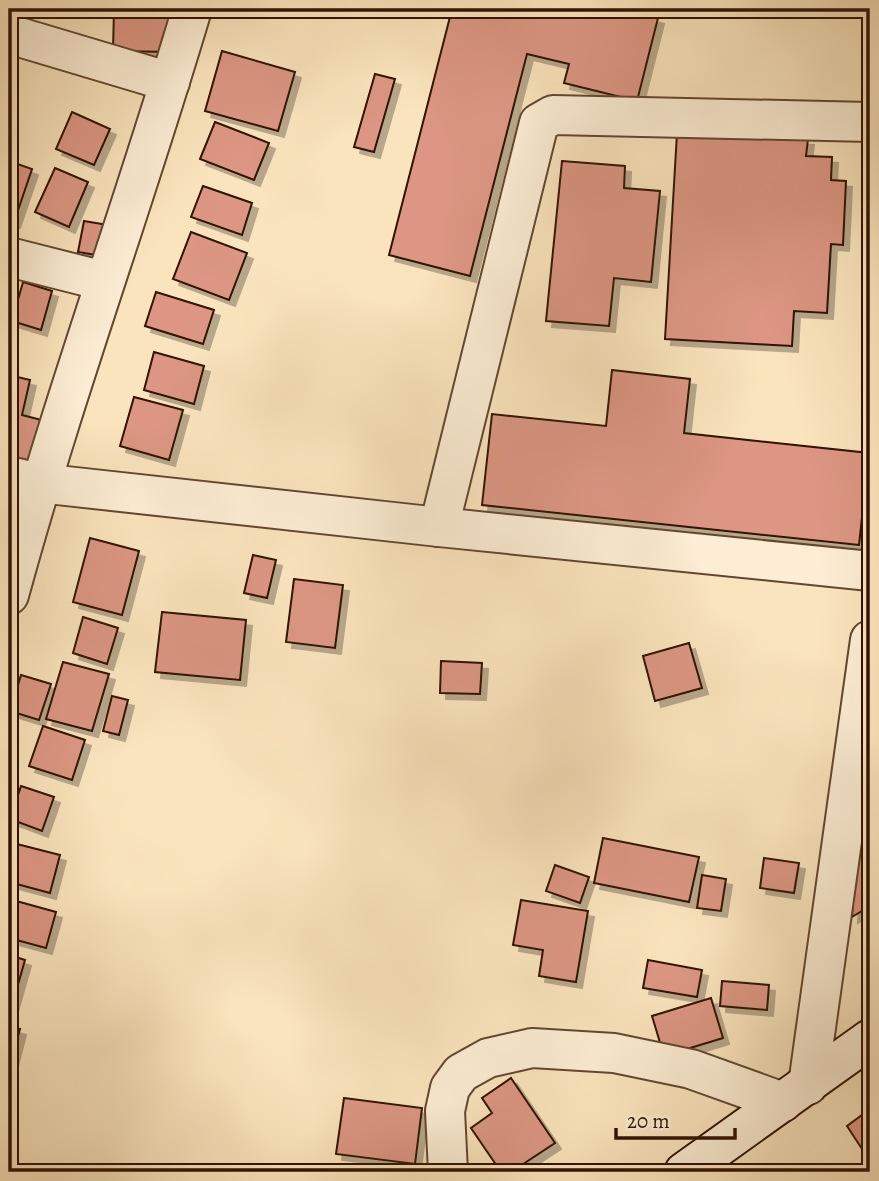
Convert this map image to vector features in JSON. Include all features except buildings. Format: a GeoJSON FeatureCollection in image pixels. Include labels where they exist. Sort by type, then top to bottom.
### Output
{"type":"FeatureCollection","features":[{"type":"Feature","properties":{"kind":"street"},"geometry":{"type":"LineString","coordinates":[[9,594],[24,480],[104,281],[192,9]]}},
{"type":"Feature","properties":{"kind":"street"},"geometry":{"type":"LineString","coordinates":[[9,34],[170,82]]}},
{"type":"Feature","properties":{"kind":"street"},"geometry":{"type":"LineString","coordinates":[[439,527],[539,123],[543,119],[553,115],[870,122]]}},
{"type":"Feature","properties":{"kind":"street"},"geometry":{"type":"LineString","coordinates":[[9,257],[104,281]]}},
{"type":"Feature","properties":{"kind":"street"},"geometry":{"type":"LineString","coordinates":[[24,480],[439,527],[870,571]]}},
{"type":"Feature","properties":{"kind":"street"},"geometry":{"type":"LineString","coordinates":[[796,1093],[870,640]]}},
{"type":"Feature","properties":{"kind":"street"},"geometry":{"type":"LineString","coordinates":[[684,1172],[870,1039]]}},
{"type":"Feature","properties":{"kind":"street"},"geometry":{"type":"LineString","coordinates":[[448,1172],[445,1111],[450,1088],[461,1073],[488,1058],[532,1048],[614,1052],[796,1093]]}}]}
